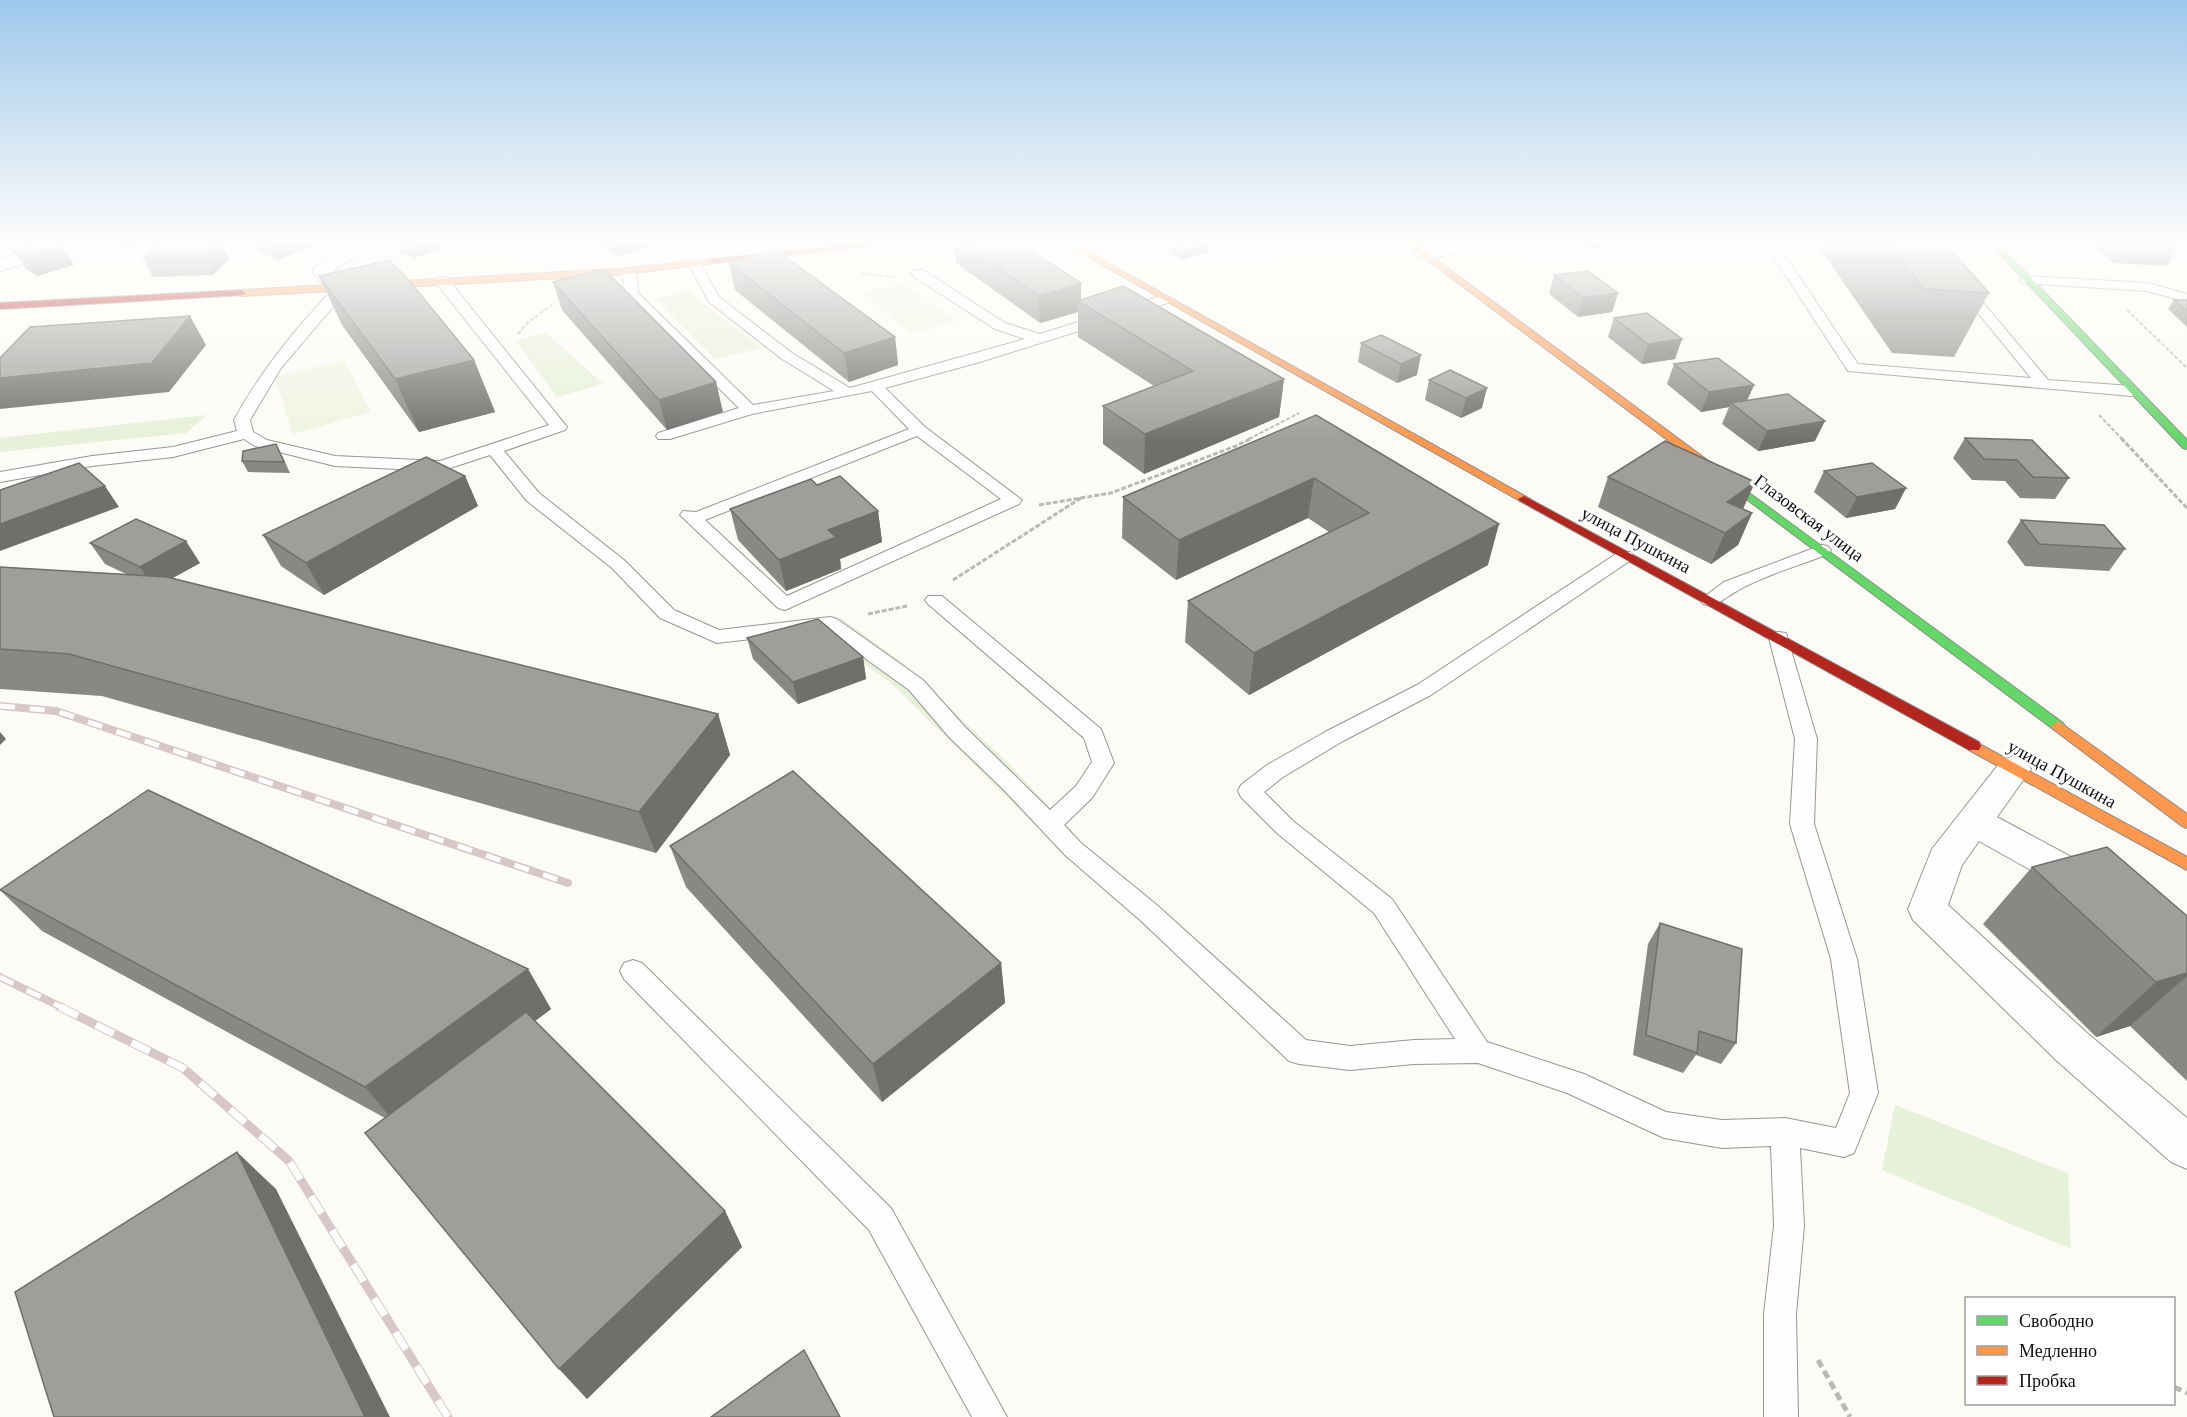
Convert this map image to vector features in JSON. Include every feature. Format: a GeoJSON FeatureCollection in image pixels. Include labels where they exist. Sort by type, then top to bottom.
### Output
{"type":"FeatureCollection","features":[{"type":"Feature","properties":{"kind":"street","name":"улица Пушкина"},"geometry":{"type":"LineString","coordinates":[[1186,310],[1624,556],[1710,600],[2187,864]]}},
{"type":"Feature","properties":{"kind":"street","name":"Глазовская улица"},"geometry":{"type":"LineString","coordinates":[[1499,310],[2187,822]]}},
{"type":"Feature","properties":{"kind":"street"},"geometry":{"type":"LineString","coordinates":[[2056,310],[2187,446]]}},
{"type":"Feature","properties":{"kind":"street"},"geometry":{"type":"LineString","coordinates":[[2014,769],[1945,859],[1927,909],[2071,1046],[2187,1148]]}},
{"type":"Feature","properties":{"kind":"street"},"geometry":{"type":"LineString","coordinates":[[1974,821],[2121,902]]}},
{"type":"Feature","properties":{"kind":"lane"},"geometry":{"type":"LineString","coordinates":[[321,310],[254,396],[242,420],[246,434],[261,443],[344,461],[441,466],[559,427],[465,310]]}},
{"type":"Feature","properties":{"kind":"lane"},"geometry":{"type":"LineString","coordinates":[[648,310],[750,410]]}},
{"type":"Feature","properties":{"kind":"lane"},"geometry":{"type":"LineString","coordinates":[[728,310],[787,356],[848,393]]}},
{"type":"Feature","properties":{"kind":"lane"},"geometry":{"type":"LineString","coordinates":[[975,310],[1000,326],[1036,342]]}},
{"type":"Feature","properties":{"kind":"lane"},"geometry":{"type":"LineString","coordinates":[[664,436],[750,410],[875,386],[1036,342],[1132,310]]}},
{"type":"Feature","properties":{"kind":"lane"},"geometry":{"type":"LineString","coordinates":[[1815,310],[1854,368],[2133,391]]}},
{"type":"Feature","properties":{"kind":"lane"},"geometry":{"type":"LineString","coordinates":[[1983,310],[2044,384]]}},
{"type":"Feature","properties":{"kind":"lane"},"geometry":{"type":"LineString","coordinates":[[875,386],[919,430],[1013,500],[785,604],[691,517],[919,430]]}},
{"type":"Feature","properties":{"kind":"lane"},"geometry":{"type":"LineString","coordinates":[[0,477],[92,461],[173,452],[246,434]]}},
{"type":"Feature","properties":{"kind":"lane"},"geometry":{"type":"LineString","coordinates":[[494,449],[533,497],[618,564],[667,614],[717,637],[830,623],[916,685],[957,732],[1012,784],[1073,849],[1149,913],[1299,1052],[1350,1058],[1414,1052],[1478,1051],[1574,1083],[1664,1125],[1722,1134],[1785,1132],[1844,1143],[1863,1093],[1844,959],[1802,824],[1806,739],[1779,638]]}},
{"type":"Feature","properties":{"kind":"lane"},"geometry":{"type":"LineString","coordinates":[[332,476],[344,461]]}},
{"type":"Feature","properties":{"kind":"lane"},"geometry":{"type":"LineString","coordinates":[[1710,600],[1731,586],[1822,550]]}},
{"type":"Feature","properties":{"kind":"lane"},"geometry":{"type":"LineString","coordinates":[[1478,1051],[1383,906],[1285,826],[1249,791],[1275,771],[1335,736],[1424,690],[1624,556]]}},
{"type":"Feature","properties":{"kind":"lane"},"geometry":{"type":"LineString","coordinates":[[935,600],[1093,734],[1103,763],[1084,792],[1050,824]]}},
{"type":"Feature","properties":{"kind":"lane"},"geometry":{"type":"LineString","coordinates":[[633,971],[880,1219],[990,1417]]}},
{"type":"Feature","properties":{"kind":"lane"},"geometry":{"type":"LineString","coordinates":[[1781,1417],[1780,1314],[1789,1227],[1785,1132]]}},
{"type":"Feature","properties":{"kind":"path"},"geometry":{"type":"LineString","coordinates":[[2073,386],[2187,508]]}},
{"type":"Feature","properties":{"kind":"path"},"geometry":{"type":"LineString","coordinates":[[1032,507],[1111,493],[1236,446],[1299,413]]}},
{"type":"Feature","properties":{"kind":"path"},"geometry":{"type":"LineString","coordinates":[[830,623],[935,600]]}},
{"type":"Feature","properties":{"kind":"green space"},"geometry":{"type":"Polygon","coordinates":[[[666,310],[712,310],[762,348],[715,359],[666,310]]]}},
{"type":"Feature","properties":{"kind":"green space"},"geometry":{"type":"Polygon","coordinates":[[[883,310],[943,310],[959,321],[910,333],[883,310]]]}},
{"type":"Feature","properties":{"kind":"green space"},"geometry":{"type":"Polygon","coordinates":[[[546,332],[603,384],[557,397],[516,341],[546,332]]]}},
{"type":"Feature","properties":{"kind":"green space"},"geometry":{"type":"Polygon","coordinates":[[[344,360],[371,412],[293,434],[275,377],[344,360]]]}},
{"type":"Feature","properties":{"kind":"green space"},"geometry":{"type":"Polygon","coordinates":[[[207,415],[186,433],[0,452],[0,438],[207,415]]]}},
{"type":"Feature","properties":{"kind":"green space"},"geometry":{"type":"Polygon","coordinates":[[[841,618],[901,662],[1009,764],[1052,810],[1037,827],[889,681],[813,629],[841,618]]]}},
{"type":"Feature","properties":{"kind":"green space"},"geometry":{"type":"Polygon","coordinates":[[[1895,1105],[2068,1173],[2071,1249],[1882,1170],[1895,1105]]]}},
{"type":"Feature","properties":{"kind":"building"},"geometry":{"type":"Polygon","coordinates":[[[344,310],[433,310],[474,360],[395,379],[344,310]]]}},
{"type":"Feature","properties":{"kind":"building"},"geometry":{"type":"Polygon","coordinates":[[[578,310],[645,310],[716,382],[659,400],[578,310]]]}},
{"type":"Feature","properties":{"kind":"building"},"geometry":{"type":"Polygon","coordinates":[[[789,310],[858,310],[895,337],[844,353],[789,310]]]}},
{"type":"Feature","properties":{"kind":"building"},"geometry":{"type":"Polygon","coordinates":[[[1093,310],[1165,310],[1284,379],[1145,434],[1103,406],[1193,371],[1093,310]]]}},
{"type":"Feature","properties":{"kind":"building"},"geometry":{"type":"Polygon","coordinates":[[[1647,313],[1682,339],[1648,344],[1614,318],[1647,313]]]}},
{"type":"Feature","properties":{"kind":"building"},"geometry":{"type":"Polygon","coordinates":[[[190,316],[152,363],[0,378],[0,358],[30,327],[190,316]]]}},
{"type":"Feature","properties":{"kind":"building"},"geometry":{"type":"Polygon","coordinates":[[[1381,335],[1421,355],[1401,364],[1361,343],[1381,335]]]}},
{"type":"Feature","properties":{"kind":"building"},"geometry":{"type":"Polygon","coordinates":[[[1718,358],[1754,385],[1709,392],[1674,364],[1718,358]]]}},
{"type":"Feature","properties":{"kind":"building"},"geometry":{"type":"Polygon","coordinates":[[[1450,370],[1487,388],[1466,398],[1429,380],[1450,370]]]}},
{"type":"Feature","properties":{"kind":"building"},"geometry":{"type":"Polygon","coordinates":[[[1788,394],[1825,421],[1767,431],[1731,403],[1788,394]]]}},
{"type":"Feature","properties":{"kind":"building"},"geometry":{"type":"Polygon","coordinates":[[[1316,415],[1499,524],[1254,653],[1188,601],[1369,513],[1314,478],[1179,540],[1123,497],[1316,415]]]}},
{"type":"Feature","properties":{"kind":"building"},"geometry":{"type":"Polygon","coordinates":[[[1965,438],[2032,440],[2069,478],[2033,477],[2017,460],[1984,459],[1965,438]]]}},
{"type":"Feature","properties":{"kind":"building"},"geometry":{"type":"Polygon","coordinates":[[[1665,441],[1755,482],[1727,502],[1752,513],[1725,533],[1608,477],[1665,441]]]}},
{"type":"Feature","properties":{"kind":"building"},"geometry":{"type":"Polygon","coordinates":[[[276,444],[284,462],[242,461],[243,451],[276,444]]]}},
{"type":"Feature","properties":{"kind":"building"},"geometry":{"type":"Polygon","coordinates":[[[426,457],[465,476],[306,563],[263,535],[426,457]]]}},
{"type":"Feature","properties":{"kind":"building"},"geometry":{"type":"Polygon","coordinates":[[[79,463],[105,486],[0,524],[0,490],[79,463]]]}},
{"type":"Feature","properties":{"kind":"building"},"geometry":{"type":"Polygon","coordinates":[[[1872,463],[1906,488],[1857,497],[1824,471],[1872,463]]]}},
{"type":"Feature","properties":{"kind":"building"},"geometry":{"type":"Polygon","coordinates":[[[840,476],[878,511],[828,530],[836,537],[779,560],[730,509],[811,479],[817,485],[840,476]]]}},
{"type":"Feature","properties":{"kind":"building"},"geometry":{"type":"Polygon","coordinates":[[[136,519],[186,541],[140,567],[90,543],[136,519]]]}},
{"type":"Feature","properties":{"kind":"building"},"geometry":{"type":"Polygon","coordinates":[[[2021,520],[2104,525],[2125,549],[2039,544],[2021,520]]]}},
{"type":"Feature","properties":{"kind":"building"},"geometry":{"type":"Polygon","coordinates":[[[0,567],[167,577],[718,714],[639,812],[69,654],[0,649],[0,567]]]}},
{"type":"Feature","properties":{"kind":"building"},"geometry":{"type":"Polygon","coordinates":[[[818,619],[863,657],[793,682],[747,638],[818,619]]]}},
{"type":"Feature","properties":{"kind":"building"},"geometry":{"type":"Polygon","coordinates":[[[793,771],[1001,963],[873,1064],[670,846],[793,771]]]}},
{"type":"Feature","properties":{"kind":"building"},"geometry":{"type":"Polygon","coordinates":[[[148,790],[528,969],[365,1087],[0,890],[148,790]]]}},
{"type":"Feature","properties":{"kind":"building"},"geometry":{"type":"Polygon","coordinates":[[[2107,847],[2187,916],[2187,973],[2156,982],[2032,867],[2107,847]]]}},
{"type":"Feature","properties":{"kind":"building"},"geometry":{"type":"Polygon","coordinates":[[[1660,923],[1742,949],[1736,1043],[1699,1031],[1697,1053],[1646,1035],[1660,923]]]}},
{"type":"Feature","properties":{"kind":"building"},"geometry":{"type":"Polygon","coordinates":[[[526,1012],[725,1211],[559,1369],[365,1133],[526,1012]]]}},
{"type":"Feature","properties":{"kind":"building"},"geometry":{"type":"Polygon","coordinates":[[[237,1152],[365,1417],[54,1417],[15,1292],[237,1152]]]}},
{"type":"Feature","properties":{"kind":"building"},"geometry":{"type":"Polygon","coordinates":[[[804,1350],[840,1417],[711,1417],[804,1350]]]}},
{"type":"Feature","properties":{"kind":"railway"},"geometry":{"type":"LineString","coordinates":[[0,706],[56,711],[568,883]]}},
{"type":"Feature","properties":{"kind":"railway"},"geometry":{"type":"LineString","coordinates":[[0,977],[63,1008]]}},
{"type":"Feature","properties":{"kind":"railway"},"geometry":{"type":"LineString","coordinates":[[60,1007],[183,1068],[289,1161],[448,1417]]}},
{"type":"Feature","properties":{"kind":"traffic: fast"},"geometry":{"type":"LineString","coordinates":[[2057,310],[2187,446]]}},
{"type":"Feature","properties":{"kind":"traffic: fast"},"geometry":{"type":"LineString","coordinates":[[1741,490],[2058,726]]}},
{"type":"Feature","properties":{"kind":"traffic: slow"},"geometry":{"type":"LineString","coordinates":[[1187,310],[1524,499]]}},
{"type":"Feature","properties":{"kind":"traffic: slow"},"geometry":{"type":"LineString","coordinates":[[1499,310],[1741,490]]}},
{"type":"Feature","properties":{"kind":"traffic: slow"},"geometry":{"type":"LineString","coordinates":[[2058,726],[2187,822]]}},
{"type":"Feature","properties":{"kind":"traffic: slow"},"geometry":{"type":"LineString","coordinates":[[1974,746],[2187,864]]}},
{"type":"Feature","properties":{"kind":"traffic: jam"},"geometry":{"type":"LineString","coordinates":[[1524,499],[1974,746]]}}]}
